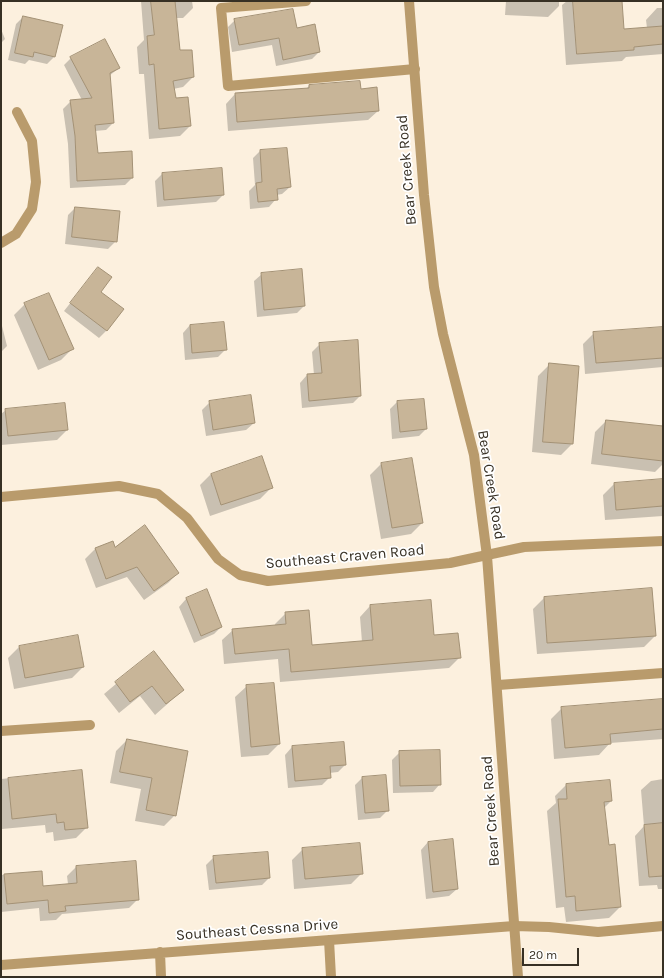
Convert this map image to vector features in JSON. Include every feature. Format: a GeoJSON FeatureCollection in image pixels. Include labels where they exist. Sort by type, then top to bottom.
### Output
{"type":"FeatureCollection","features":[{"type":"Feature","properties":{"kind":"street"},"geometry":{"type":"LineString","coordinates":[[306,1],[221,8],[228,86],[415,70]]}},
{"type":"Feature","properties":{"kind":"street","name":"Bear Creek Road"},"geometry":{"type":"LineString","coordinates":[[409,1],[424,195],[434,287],[443,334],[474,455],[487,556],[498,686],[518,977]]}},
{"type":"Feature","properties":{"kind":"street"},"geometry":{"type":"LineString","coordinates":[[1,243],[16,234],[32,209],[36,182],[32,141],[17,112]]}},
{"type":"Feature","properties":{"kind":"street","name":"Southeast Craven Road"},"geometry":{"type":"LineString","coordinates":[[1,497],[119,486],[158,494],[187,518],[218,560],[240,575],[268,581],[450,563],[524,547],[663,541]]}},
{"type":"Feature","properties":{"kind":"street"},"geometry":{"type":"LineString","coordinates":[[498,686],[663,673]]}},
{"type":"Feature","properties":{"kind":"street"},"geometry":{"type":"LineString","coordinates":[[1,731],[90,725]]}},
{"type":"Feature","properties":{"kind":"street","name":"Southeast Cessna Drive"},"geometry":{"type":"LineString","coordinates":[[1,965],[514,926],[549,927],[598,932],[663,926]]}},
{"type":"Feature","properties":{"kind":"street"},"geometry":{"type":"LineString","coordinates":[[329,940],[331,977]]}},
{"type":"Feature","properties":{"kind":"street"},"geometry":{"type":"LineString","coordinates":[[160,952],[161,977]]}},
{"type":"Feature","properties":{"kind":"building"},"geometry":{"type":"Polygon","coordinates":[[[151,1],[175,1],[180,50],[192,50],[194,77],[173,81],[176,98],[188,97],[191,126],[159,129],[154,64],[149,65],[147,36],[154,35],[151,1]]]}},
{"type":"Feature","properties":{"kind":"building"},"geometry":{"type":"Polygon","coordinates":[[[573,1],[622,1],[624,29],[663,26],[663,44],[634,47],[634,50],[577,54],[573,1]]]}},
{"type":"Feature","properties":{"kind":"building"},"geometry":{"type":"Polygon","coordinates":[[[293,9],[297,28],[315,24],[320,52],[283,60],[279,38],[239,45],[234,19],[293,9]]]}},
{"type":"Feature","properties":{"kind":"building"},"geometry":{"type":"Polygon","coordinates":[[[23,16],[63,25],[55,57],[34,52],[33,57],[15,53],[23,16]]]}},
{"type":"Feature","properties":{"kind":"building"},"geometry":{"type":"Polygon","coordinates":[[[105,39],[120,68],[110,73],[114,123],[95,125],[98,153],[132,151],[133,178],[77,181],[75,136],[70,100],[92,98],[70,57],[105,39]]]}},
{"type":"Feature","properties":{"kind":"building"},"geometry":{"type":"Polygon","coordinates":[[[360,81],[361,89],[377,87],[379,111],[237,122],[235,93],[309,88],[309,85],[360,81]]]}},
{"type":"Feature","properties":{"kind":"building"},"geometry":{"type":"Polygon","coordinates":[[[287,148],[291,187],[277,189],[278,200],[258,202],[256,183],[262,182],[260,150],[287,148]]]}},
{"type":"Feature","properties":{"kind":"building"},"geometry":{"type":"Polygon","coordinates":[[[222,168],[224,195],[164,200],[162,173],[222,168]]]}},
{"type":"Feature","properties":{"kind":"building"},"geometry":{"type":"Polygon","coordinates":[[[75,207],[120,211],[117,242],[72,237],[75,207]]]}},
{"type":"Feature","properties":{"kind":"building"},"geometry":{"type":"Polygon","coordinates":[[[98,267],[112,277],[101,292],[124,309],[107,331],[70,303],[98,267]]]}},
{"type":"Feature","properties":{"kind":"building"},"geometry":{"type":"Polygon","coordinates":[[[302,269],[305,306],[264,310],[261,273],[302,269]]]}},
{"type":"Feature","properties":{"kind":"building"},"geometry":{"type":"Polygon","coordinates":[[[49,293],[74,349],[49,360],[24,303],[49,293]]]}},
{"type":"Feature","properties":{"kind":"building"},"geometry":{"type":"Polygon","coordinates":[[[224,322],[227,350],[192,353],[190,325],[224,322]]]}},
{"type":"Feature","properties":{"kind":"building"},"geometry":{"type":"Polygon","coordinates":[[[663,327],[663,358],[596,363],[593,332],[663,327]]]}},
{"type":"Feature","properties":{"kind":"building"},"geometry":{"type":"Polygon","coordinates":[[[358,340],[361,396],[309,401],[307,374],[322,373],[319,343],[358,340]]]}},
{"type":"Feature","properties":{"kind":"building"},"geometry":{"type":"Polygon","coordinates":[[[549,363],[579,366],[573,444],[543,442],[549,363]]]}},
{"type":"Feature","properties":{"kind":"building"},"geometry":{"type":"Polygon","coordinates":[[[251,395],[255,423],[213,430],[209,401],[251,395]]]}},
{"type":"Feature","properties":{"kind":"building"},"geometry":{"type":"Polygon","coordinates":[[[424,399],[427,429],[400,432],[397,401],[424,399]]]}},
{"type":"Feature","properties":{"kind":"building"},"geometry":{"type":"Polygon","coordinates":[[[65,403],[68,430],[8,436],[5,409],[65,403]]]}},
{"type":"Feature","properties":{"kind":"building"},"geometry":{"type":"Polygon","coordinates":[[[606,420],[663,426],[663,461],[602,454],[606,420]]]}},
{"type":"Feature","properties":{"kind":"building"},"geometry":{"type":"Polygon","coordinates":[[[262,456],[273,488],[221,505],[211,474],[262,456]]]}},
{"type":"Feature","properties":{"kind":"building"},"geometry":{"type":"Polygon","coordinates":[[[412,458],[423,523],[392,528],[381,463],[412,458]]]}},
{"type":"Feature","properties":{"kind":"building"},"geometry":{"type":"Polygon","coordinates":[[[663,479],[663,506],[616,510],[614,483],[663,479]]]}},
{"type":"Feature","properties":{"kind":"building"},"geometry":{"type":"Polygon","coordinates":[[[145,525],[179,573],[154,591],[137,567],[106,579],[95,548],[113,541],[115,547],[145,525]]]}},
{"type":"Feature","properties":{"kind":"building"},"geometry":{"type":"Polygon","coordinates":[[[652,588],[656,636],[547,643],[544,597],[652,588]]]}},
{"type":"Feature","properties":{"kind":"building"},"geometry":{"type":"Polygon","coordinates":[[[207,589],[222,627],[201,636],[186,598],[207,589]]]}},
{"type":"Feature","properties":{"kind":"building"},"geometry":{"type":"Polygon","coordinates":[[[431,600],[434,635],[458,633],[461,658],[291,672],[289,649],[235,654],[232,629],[286,624],[285,612],[309,610],[312,645],[373,640],[370,605],[431,600]]]}},
{"type":"Feature","properties":{"kind":"building"},"geometry":{"type":"Polygon","coordinates":[[[78,635],[84,667],[25,678],[19,646],[78,635]]]}},
{"type":"Feature","properties":{"kind":"building"},"geometry":{"type":"Polygon","coordinates":[[[154,651],[184,690],[166,704],[152,686],[130,702],[115,682],[154,651]]]}},
{"type":"Feature","properties":{"kind":"building"},"geometry":{"type":"Polygon","coordinates":[[[274,683],[280,744],[251,747],[246,685],[274,683]]]}},
{"type":"Feature","properties":{"kind":"building"},"geometry":{"type":"Polygon","coordinates":[[[663,699],[663,729],[610,734],[611,744],[565,748],[561,707],[663,699]]]}},
{"type":"Feature","properties":{"kind":"building"},"geometry":{"type":"Polygon","coordinates":[[[127,739],[188,751],[176,816],[146,810],[152,778],[120,772],[127,739]]]}},
{"type":"Feature","properties":{"kind":"building"},"geometry":{"type":"Polygon","coordinates":[[[344,742],[346,765],[330,766],[331,778],[295,781],[292,746],[344,742]]]}},
{"type":"Feature","properties":{"kind":"building"},"geometry":{"type":"Polygon","coordinates":[[[440,750],[441,785],[400,786],[399,751],[440,750]]]}},
{"type":"Feature","properties":{"kind":"building"},"geometry":{"type":"Polygon","coordinates":[[[82,770],[88,828],[65,830],[64,822],[57,823],[56,814],[12,819],[8,778],[82,770]]]}},
{"type":"Feature","properties":{"kind":"building"},"geometry":{"type":"Polygon","coordinates":[[[386,775],[389,811],[365,813],[362,777],[386,775]]]}},
{"type":"Feature","properties":{"kind":"building"},"geometry":{"type":"Polygon","coordinates":[[[610,780],[612,801],[604,802],[609,845],[615,844],[621,907],[576,911],[575,896],[566,897],[558,799],[567,799],[566,784],[610,780]]]}},
{"type":"Feature","properties":{"kind":"building"},"geometry":{"type":"Polygon","coordinates":[[[663,823],[663,876],[649,877],[644,825],[663,823]]]}},
{"type":"Feature","properties":{"kind":"building"},"geometry":{"type":"Polygon","coordinates":[[[453,839],[458,889],[433,892],[428,842],[453,839]]]}},
{"type":"Feature","properties":{"kind":"building"},"geometry":{"type":"Polygon","coordinates":[[[360,843],[363,874],[305,879],[302,848],[360,843]]]}},
{"type":"Feature","properties":{"kind":"building"},"geometry":{"type":"Polygon","coordinates":[[[268,852],[270,878],[216,883],[213,856],[268,852]]]}},
{"type":"Feature","properties":{"kind":"building"},"geometry":{"type":"Polygon","coordinates":[[[136,861],[139,900],[65,906],[66,911],[49,913],[48,900],[7,904],[4,874],[42,871],[43,886],[77,883],[76,866],[136,861]]]}}]}
